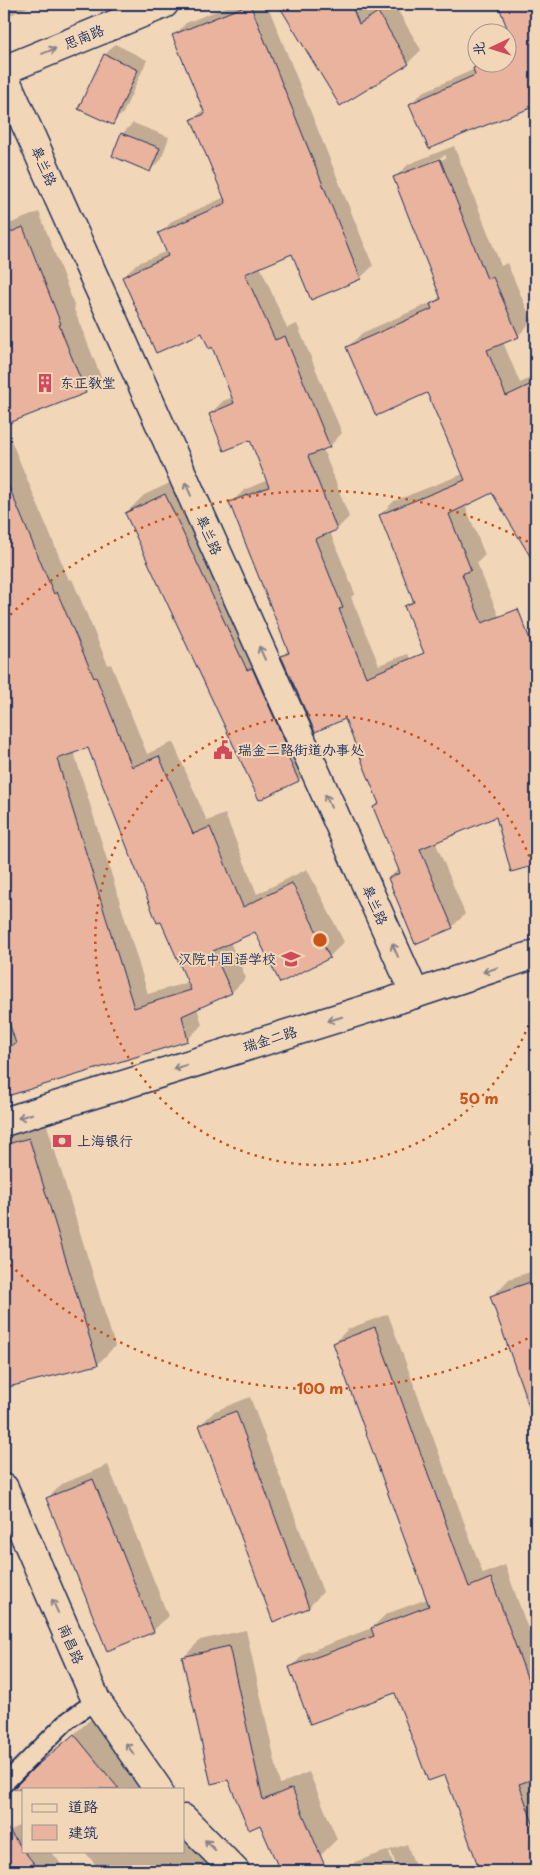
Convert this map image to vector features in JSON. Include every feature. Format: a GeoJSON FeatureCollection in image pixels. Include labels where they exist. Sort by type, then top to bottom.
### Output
{"type":"FeatureCollection","features":[{"type":"Feature","properties":{"kind":"street","name":"思南路"},"geometry":{"type":"LineString","coordinates":[[4,70],[164,4]]}},
{"type":"Feature","properties":{"kind":"street","name":"皋兰路"},"geometry":{"type":"LineString","coordinates":[[4,76],[415,994]]}},
{"type":"Feature","properties":{"kind":"street","name":"瑞金二路"},"geometry":{"type":"LineString","coordinates":[[4,1122],[415,994],[536,954]]}},
{"type":"Feature","properties":{"kind":"street","name":"南昌路"},"geometry":{"type":"LineString","coordinates":[[4,1488],[96,1700],[157,1788]]}},
{"type":"Feature","properties":{"kind":"street"},"geometry":{"type":"LineString","coordinates":[[185,1820],[235,1871]]}},
{"type":"Feature","properties":{"kind":"lane"},"geometry":{"type":"LineString","coordinates":[[4,1784],[67,1721],[96,1700]]}},
{"type":"Feature","properties":{"kind":"building"},"geometry":{"type":"Polygon","coordinates":[[[250,4],[361,279],[311,300],[292,254],[245,274],[275,340],[285,336],[330,447],[308,456],[337,530],[315,539],[343,608],[339,609],[366,677],[424,653],[404,606],[414,602],[379,515],[465,480],[427,393],[376,416],[346,347],[432,309],[430,304],[441,299],[393,177],[440,159],[487,279],[493,277],[519,337],[487,350],[506,396],[536,382],[536,566],[492,493],[449,514],[471,570],[462,574],[482,623],[518,609],[536,660],[536,865],[511,872],[496,817],[420,849],[453,928],[415,944],[388,878],[400,873],[373,807],[379,804],[345,719],[315,732],[281,656],[289,653],[229,502],[269,487],[250,440],[224,451],[209,414],[234,403],[212,347],[209,349],[202,333],[156,353],[122,277],[168,256],[158,233],[226,203],[191,119],[205,114],[172,35],[250,4]]]}},
{"type":"Feature","properties":{"kind":"building"},"geometry":{"type":"Polygon","coordinates":[[[278,4],[351,4],[359,24],[378,12],[409,64],[340,106],[278,4]]]}},
{"type":"Feature","properties":{"kind":"building"},"geometry":{"type":"Polygon","coordinates":[[[498,4],[531,4],[536,19],[536,106],[429,149],[409,104],[475,75],[474,72],[518,72],[518,22],[505,22],[498,4]]]}},
{"type":"Feature","properties":{"kind":"building"},"geometry":{"type":"Polygon","coordinates":[[[104,54],[138,70],[113,125],[78,109],[104,54]]]}},
{"type":"Feature","properties":{"kind":"building"},"geometry":{"type":"Polygon","coordinates":[[[121,133],[160,148],[150,172],[112,156],[121,133]]]}},
{"type":"Feature","properties":{"kind":"building"},"geometry":{"type":"Polygon","coordinates":[[[23,227],[86,393],[4,425],[4,235],[23,227]]]}},
{"type":"Feature","properties":{"kind":"building"},"geometry":{"type":"Polygon","coordinates":[[[4,475],[54,594],[57,592],[94,678],[96,677],[132,767],[159,756],[193,834],[210,827],[243,907],[292,883],[330,958],[280,983],[255,932],[213,951],[232,993],[182,1016],[188,1041],[4,1097],[4,1048],[16,1044],[4,1006],[4,475]],[[88,748],[57,759],[134,1008],[191,990],[161,922],[157,923],[88,748]]]}},
{"type":"Feature","properties":{"kind":"building"},"geometry":{"type":"Polygon","coordinates":[[[165,494],[247,670],[252,668],[286,744],[283,746],[299,781],[259,800],[125,513],[165,494]]]}},
{"type":"Feature","properties":{"kind":"building"},"geometry":{"type":"Polygon","coordinates":[[[29,1138],[98,1365],[4,1388],[4,1145],[29,1138]]]}},
{"type":"Feature","properties":{"kind":"building"},"geometry":{"type":"Polygon","coordinates":[[[536,1280],[536,1417],[533,1418],[490,1296],[536,1280]]]}},
{"type":"Feature","properties":{"kind":"building"},"geometry":{"type":"Polygon","coordinates":[[[375,1327],[469,1587],[491,1578],[536,1702],[536,1778],[519,1784],[536,1832],[536,1871],[480,1871],[445,1775],[428,1781],[395,1693],[310,1724],[289,1667],[374,1636],[371,1628],[429,1606],[333,1343],[375,1327]]]}},
{"type":"Feature","properties":{"kind":"building"},"geometry":{"type":"Polygon","coordinates":[[[236,1411],[309,1608],[273,1622],[199,1425],[236,1411]]]}},
{"type":"Feature","properties":{"kind":"building"},"geometry":{"type":"Polygon","coordinates":[[[93,1479],[154,1632],[107,1651],[46,1498],[93,1479]]]}},
{"type":"Feature","properties":{"kind":"building"},"geometry":{"type":"Polygon","coordinates":[[[229,1646],[263,1800],[292,1788],[327,1871],[280,1871],[260,1825],[249,1830],[228,1780],[211,1784],[182,1657],[229,1646]]]}},
{"type":"Feature","properties":{"kind":"building"},"geometry":{"type":"Polygon","coordinates":[[[74,1734],[118,1788],[13,1789],[35,1767],[74,1734]]]}},
{"type":"Feature","properties":{"kind":"building"},"geometry":{"type":"Polygon","coordinates":[[[4,1824],[22,1848],[22,1852],[25,1852],[40,1871],[4,1871],[4,1824]]]}},
{"type":"Feature","properties":{"kind":"place","name":"东正教堂"},"geometry":{"type":"Point","coordinates":[45,383]}},
{"type":"Feature","properties":{"kind":"place","name":"瑞金二路街道办事处"},"geometry":{"type":"Point","coordinates":[223,750]}},
{"type":"Feature","properties":{"kind":"place","name":"汉院中国语学校"},"geometry":{"type":"Point","coordinates":[291,959]}},
{"type":"Feature","properties":{"kind":"place","name":"上海银行"},"geometry":{"type":"Point","coordinates":[62,1141]}}]}
